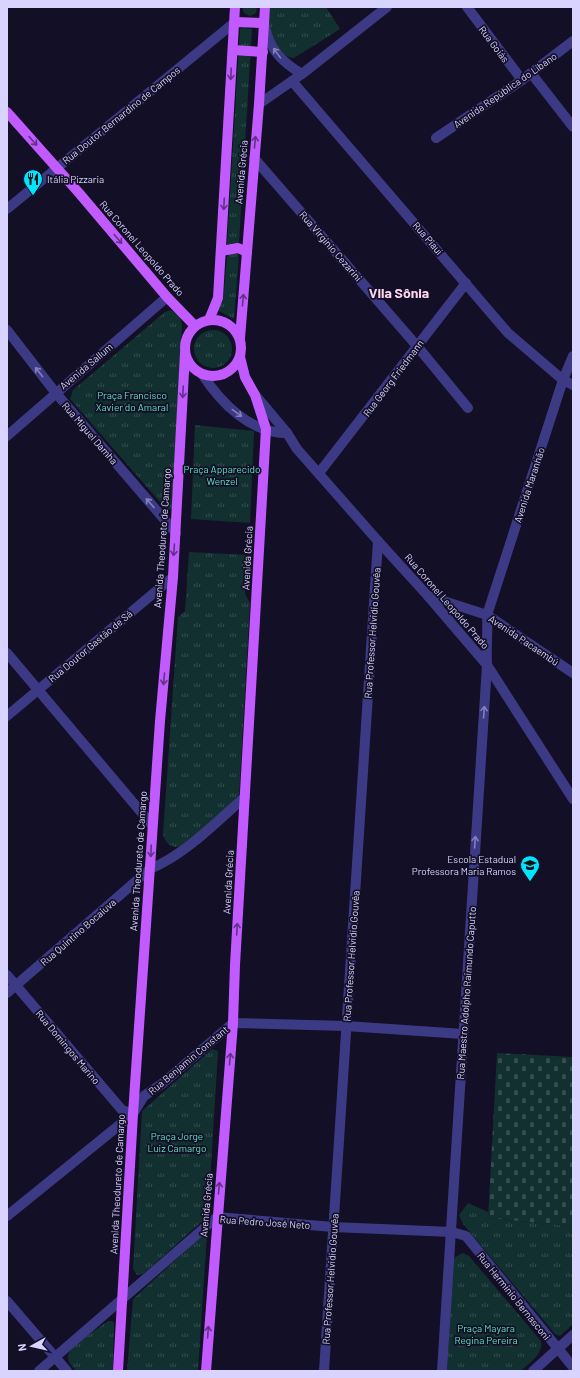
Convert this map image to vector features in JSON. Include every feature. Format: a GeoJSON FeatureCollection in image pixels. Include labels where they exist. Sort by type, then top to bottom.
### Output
{"type":"FeatureCollection","features":[{"type":"Feature","properties":{"kind":"main road","name":"Avenida Grécia"},"geometry":{"type":"LineString","coordinates":[[209,320],[218,298],[236,7]]}},
{"type":"Feature","properties":{"kind":"main road","name":"Avenida Grécia"},"geometry":{"type":"LineString","coordinates":[[240,338],[263,52],[265,7]]}},
{"type":"Feature","properties":{"kind":"main road"},"geometry":{"type":"LineString","coordinates":[[235,22],[264,23]]}},
{"type":"Feature","properties":{"kind":"main road"},"geometry":{"type":"LineString","coordinates":[[233,50],[263,52]]}},
{"type":"Feature","properties":{"kind":"main road","name":"Rua Coronel Leopoldo Prado"},"geometry":{"type":"LineString","coordinates":[[7,112],[57,167],[167,297],[195,326]]}},
{"type":"Feature","properties":{"kind":"main road"},"geometry":{"type":"LineString","coordinates":[[221,251],[238,248],[247,252]]}},
{"type":"Feature","properties":{"kind":"main road"},"geometry":{"type":"LineString","coordinates":[[209,320],[217,320],[231,326],[240,338],[240,357],[236,365],[224,375],[210,376],[202,374],[191,365],[185,353],[185,344],[188,335],[195,326],[209,320]]}},
{"type":"Feature","properties":{"kind":"main road","name":"Avenida Theodureto de Camargo"},"geometry":{"type":"LineString","coordinates":[[118,1371],[132,1114],[152,825],[173,576],[185,353]]}},
{"type":"Feature","properties":{"kind":"main road","name":"Rua Coronel Leopoldo Prado"},"geometry":{"type":"LineString","coordinates":[[240,357],[244,377],[255,395]]}},
{"type":"Feature","properties":{"kind":"main road","name":"Avenida Grécia"},"geometry":{"type":"LineString","coordinates":[[206,1371],[216,1217],[233,1023],[235,957],[266,429],[255,395]]}},
{"type":"Feature","properties":{"kind":"street"},"geometry":{"type":"LineString","coordinates":[[259,104],[302,74],[387,7]]}},
{"type":"Feature","properties":{"kind":"street","name":"Rua Goiás"},"geometry":{"type":"LineString","coordinates":[[467,7],[522,80]]}},
{"type":"Feature","properties":{"kind":"street","name":"Rua Doutor Bernardino de Campos"},"geometry":{"type":"LineString","coordinates":[[7,209],[235,22]]}},
{"type":"Feature","properties":{"kind":"street"},"geometry":{"type":"LineString","coordinates":[[264,23],[268,38],[275,51],[285,63],[302,74]]}},
{"type":"Feature","properties":{"kind":"street","name":"Avenida República do Líbano"},"geometry":{"type":"LineString","coordinates":[[436,138],[522,80],[573,41]]}},
{"type":"Feature","properties":{"kind":"street"},"geometry":{"type":"LineString","coordinates":[[531,73],[573,127]]}},
{"type":"Feature","properties":{"kind":"street","name":"Rua Piauí"},"geometry":{"type":"LineString","coordinates":[[292,81],[508,334],[563,380],[573,385]]}},
{"type":"Feature","properties":{"kind":"street","name":"Rua Virginio Cezarini"},"geometry":{"type":"LineString","coordinates":[[254,158],[418,346],[468,408]]}},
{"type":"Feature","properties":{"kind":"street","name":"Rua Georg Friedmann"},"geometry":{"type":"LineString","coordinates":[[319,473],[466,283]]}},
{"type":"Feature","properties":{"kind":"street","name":"Avenida Sallum"},"geometry":{"type":"LineString","coordinates":[[7,436],[55,392],[167,297]]}},
{"type":"Feature","properties":{"kind":"street","name":"Rua Miguel Damha"},"geometry":{"type":"LineString","coordinates":[[7,330],[55,392],[176,532]]}},
{"type":"Feature","properties":{"kind":"street","name":"Avenida Maranhão"},"geometry":{"type":"LineString","coordinates":[[487,614],[563,380],[573,356]]}},
{"type":"Feature","properties":{"kind":"street"},"geometry":{"type":"LineString","coordinates":[[202,374],[215,393],[235,413],[276,433],[287,433]]}},
{"type":"Feature","properties":{"kind":"street","name":"Rua Coronel Leopoldo Prado"},"geometry":{"type":"LineString","coordinates":[[255,395],[287,433],[297,449],[428,596],[487,665],[573,799]]}},
{"type":"Feature","properties":{"kind":"street","name":"Rua Professor Helvidio Gouvêa"},"geometry":{"type":"LineString","coordinates":[[324,1371],[378,541]]}},
{"type":"Feature","properties":{"kind":"street","name":"Rua Doutor Gastão de Sá"},"geometry":{"type":"LineString","coordinates":[[7,716],[173,576]]}},
{"type":"Feature","properties":{"kind":"street","name":"Avenida Pacaembú"},"geometry":{"type":"LineString","coordinates":[[428,596],[487,614],[573,673]]}},
{"type":"Feature","properties":{"kind":"street","name":"Rua Maestro Adolpho Raimundo Caputto"},"geometry":{"type":"LineString","coordinates":[[442,1371],[452,1232],[462,1034],[487,665],[485,646],[488,631],[487,614]]}},
{"type":"Feature","properties":{"kind":"street"},"geometry":{"type":"LineString","coordinates":[[7,653],[39,689],[152,825]]}},
{"type":"Feature","properties":{"kind":"street","name":"Rua Quintino Bocaiuva"},"geometry":{"type":"LineString","coordinates":[[7,993],[150,869],[163,863],[199,837],[245,797]]}},
{"type":"Feature","properties":{"kind":"street","name":"Rua Domingos Marino"},"geometry":{"type":"LineString","coordinates":[[7,974],[122,1110],[132,1114]]}},
{"type":"Feature","properties":{"kind":"street","name":"Rua Benjamin Constant"},"geometry":{"type":"LineString","coordinates":[[7,1216],[132,1114],[144,1096],[163,1083],[233,1023],[346,1026],[462,1034]]}},
{"type":"Feature","properties":{"kind":"street","name":"Rua Pedro José Neto"},"geometry":{"type":"LineString","coordinates":[[40,1371],[216,1217],[333,1227],[452,1232]]}},
{"type":"Feature","properties":{"kind":"street","name":"Rua Herminio Bernasconi"},"geometry":{"type":"LineString","coordinates":[[452,1232],[466,1236],[573,1367]]}},
{"type":"Feature","properties":{"kind":"street"},"geometry":{"type":"LineString","coordinates":[[7,1301],[67,1371]]}},
{"type":"Feature","properties":{"kind":"street"},"geometry":{"type":"LineString","coordinates":[[533,1371],[573,1335]]}},
{"type":"Feature","properties":{"kind":"green space"},"geometry":{"type":"Polygon","coordinates":[[[242,7],[257,7],[256,13],[250,16],[244,13],[242,7]]]}},
{"type":"Feature","properties":{"kind":"green space"},"geometry":{"type":"Polygon","coordinates":[[[270,7],[326,7],[340,29],[294,58],[290,57],[278,48],[270,33],[270,7]]]}},
{"type":"Feature","properties":{"kind":"green space"},"geometry":{"type":"Polygon","coordinates":[[[240,29],[252,29],[239,242],[238,244],[229,246],[227,244],[240,29]]]}},
{"type":"Feature","properties":{"kind":"green space"},"geometry":{"type":"Polygon","coordinates":[[[237,253],[239,255],[234,319],[217,310],[219,305],[223,302],[227,257],[229,254],[237,253]]]}},
{"type":"Feature","properties":{"kind":"green space","name":"Praça Francisco Xavier do Amaral"},"geometry":{"type":"Polygon","coordinates":[[[171,310],[180,316],[182,325],[172,509],[167,510],[70,399],[73,390],[165,312],[171,310]]]}},
{"type":"Feature","properties":{"kind":"green space"},"geometry":{"type":"Polygon","coordinates":[[[213,330],[223,333],[229,339],[232,349],[229,359],[223,365],[213,368],[203,365],[197,359],[194,349],[197,339],[203,333],[213,330]]]}},
{"type":"Feature","properties":{"kind":"green space","name":"Praça Apparecido Wenzel"},"geometry":{"type":"Polygon","coordinates":[[[195,425],[254,431],[250,523],[191,519],[195,425]]]}},
{"type":"Feature","properties":{"kind":"green space"},"geometry":{"type":"Polygon","coordinates":[[[189,552],[248,555],[245,594],[250,603],[239,797],[181,847],[174,847],[165,840],[163,834],[178,617],[185,611],[189,552]]]}},
{"type":"Feature","properties":{"kind":"green space","name":"Praça Jorge Luiz Camargo"},"geometry":{"type":"Polygon","coordinates":[[[212,1049],[218,1051],[208,1216],[143,1274],[137,1275],[133,1269],[142,1111],[212,1049]]]}},
{"type":"Feature","properties":{"kind":"green space"},"geometry":{"type":"Polygon","coordinates":[[[497,1053],[573,1057],[573,1226],[488,1218],[497,1053]]]}},
{"type":"Feature","properties":{"kind":"green space"},"geometry":{"type":"Polygon","coordinates":[[[468,1203],[488,1212],[488,1218],[573,1226],[573,1324],[560,1336],[555,1334],[463,1224],[459,1215],[468,1203]]]}},
{"type":"Feature","properties":{"kind":"green space"},"geometry":{"type":"Polygon","coordinates":[[[207,1234],[198,1371],[127,1371],[133,1299],[203,1235],[207,1234]]]}},
{"type":"Feature","properties":{"kind":"green space","name":"Praça Mayara Regina Pereira"},"geometry":{"type":"Polygon","coordinates":[[[463,1253],[469,1256],[541,1341],[538,1354],[521,1371],[447,1371],[453,1262],[455,1257],[463,1253]]]}},
{"type":"Feature","properties":{"kind":"green space"},"geometry":{"type":"Polygon","coordinates":[[[108,1321],[112,1321],[114,1323],[113,1371],[76,1371],[71,1365],[68,1357],[73,1347],[108,1321]]]}},
{"type":"Feature","properties":{"kind":"place","name":"Itália Pizzaria"},"geometry":{"type":"Point","coordinates":[33,196]}},
{"type":"Feature","properties":{"kind":"place","name":"Escola Estadual Professora Maria Ramos"},"geometry":{"type":"Point","coordinates":[530,882]}},
{"type":"Feature","properties":{"kind":"district","name":"Vila Sônia"},"geometry":{"type":"Point","coordinates":[399,293]}}]}
